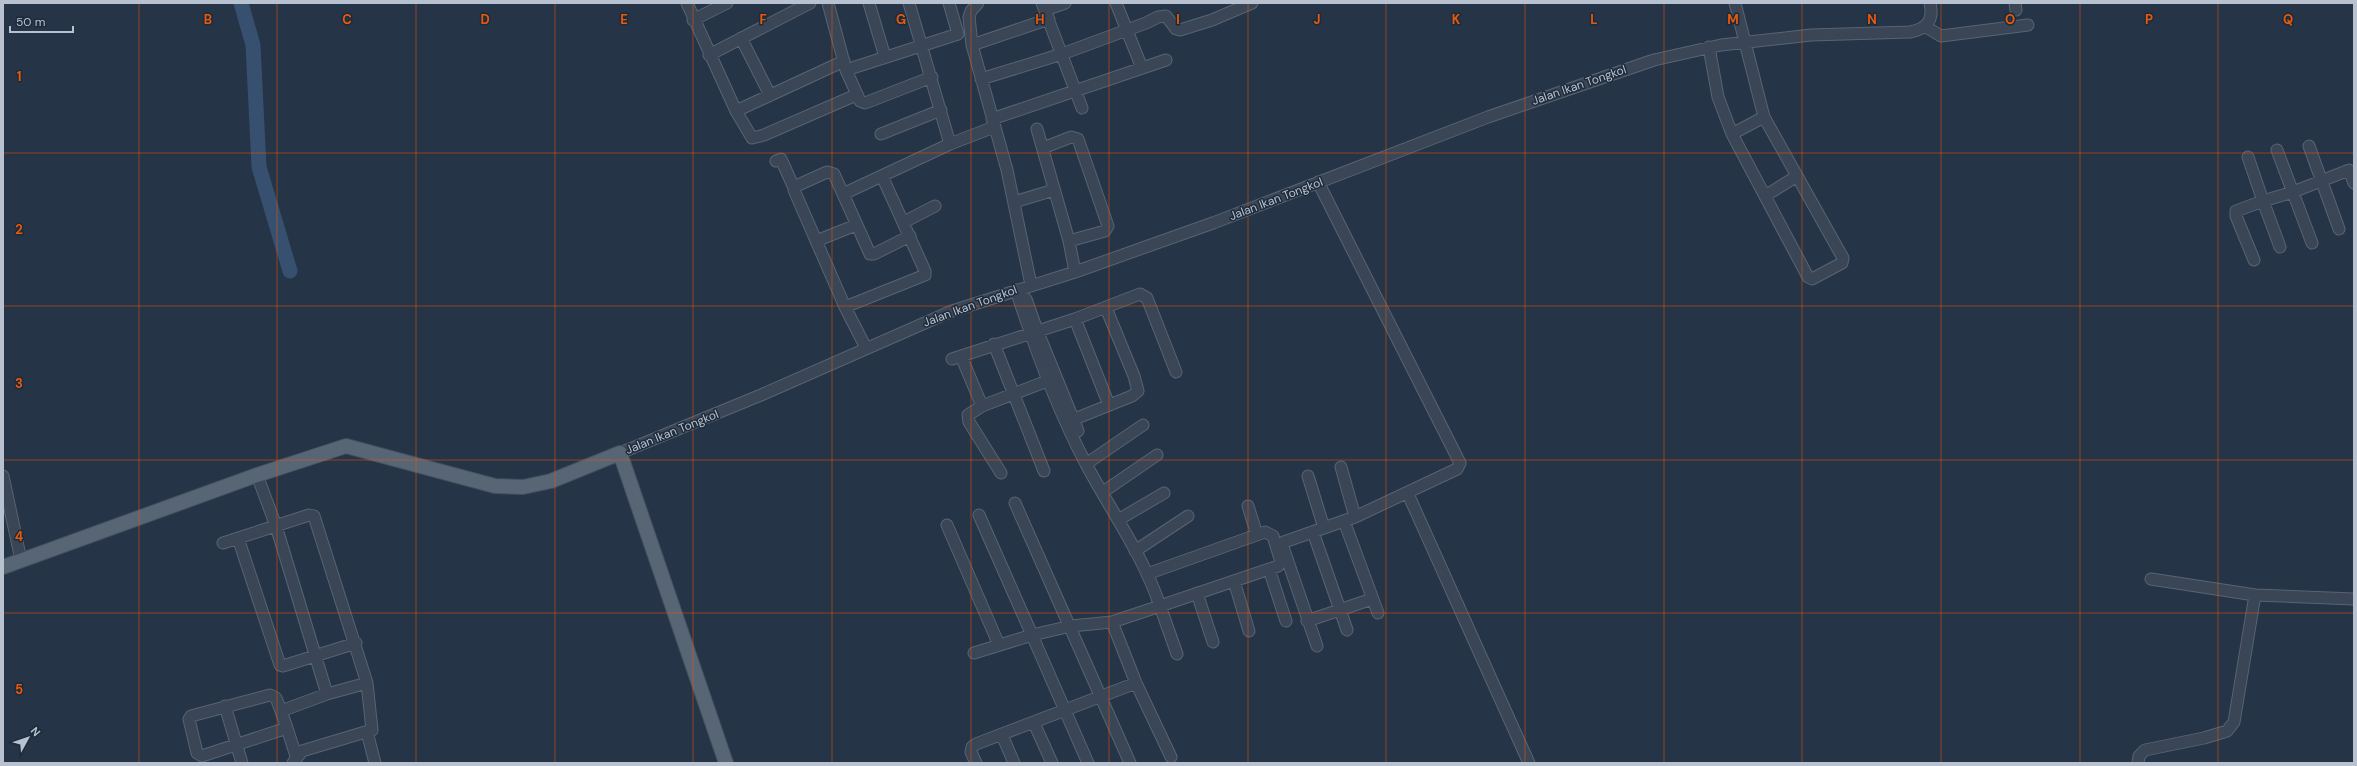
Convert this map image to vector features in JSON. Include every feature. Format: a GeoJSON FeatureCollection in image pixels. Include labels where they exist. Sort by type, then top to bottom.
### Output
{"type":"FeatureCollection","features":[{"type":"Feature","properties":{"kind":"main road"},"geometry":{"type":"LineString","coordinates":[[3,567],[257,475],[346,446],[495,486],[523,487],[569,476],[620,453],[726,763]]}},
{"type":"Feature","properties":{"kind":"street"},"geometry":{"type":"LineString","coordinates":[[687,3],[709,55],[749,136],[755,139],[856,95]]}},
{"type":"Feature","properties":{"kind":"street"},"geometry":{"type":"LineString","coordinates":[[693,20],[727,3]]}},
{"type":"Feature","properties":{"kind":"street"},"geometry":{"type":"LineString","coordinates":[[709,55],[810,3]]}},
{"type":"Feature","properties":{"kind":"street"},"geometry":{"type":"LineString","coordinates":[[828,3],[845,65],[856,95],[860,101],[865,103],[932,77]]}},
{"type":"Feature","properties":{"kind":"street"},"geometry":{"type":"LineString","coordinates":[[869,3],[885,57]]}},
{"type":"Feature","properties":{"kind":"street"},"geometry":{"type":"LineString","coordinates":[[909,3],[932,77],[950,144]]}},
{"type":"Feature","properties":{"kind":"street"},"geometry":{"type":"LineString","coordinates":[[978,3],[971,11],[969,17],[972,45],[1014,202],[1023,288],[1033,331],[1088,465],[1148,574],[1177,654]]}},
{"type":"Feature","properties":{"kind":"street"},"geometry":{"type":"LineString","coordinates":[[972,45],[1065,3]]}},
{"type":"Feature","properties":{"kind":"street"},"geometry":{"type":"LineString","coordinates":[[1116,3],[1142,68]]}},
{"type":"Feature","properties":{"kind":"street"},"geometry":{"type":"LineString","coordinates":[[981,79],[1062,54],[1158,17],[1166,16],[1176,29],[1180,30],[1239,5],[1252,3]]}},
{"type":"Feature","properties":{"kind":"street"},"geometry":{"type":"LineString","coordinates":[[1709,47],[1718,97],[1732,134],[1808,277],[1812,279],[1838,266],[1842,263],[1842,258],[1764,117],[1756,90],[1747,43],[1735,3]]}},
{"type":"Feature","properties":{"kind":"street"},"geometry":{"type":"LineString","coordinates":[[1930,3],[1931,20],[1926,27],[1941,36],[2028,25]]}},
{"type":"Feature","properties":{"kind":"street"},"geometry":{"type":"LineString","coordinates":[[736,111],[770,95],[845,65],[885,57],[958,34],[951,4]]}},
{"type":"Feature","properties":{"kind":"street"},"geometry":{"type":"LineString","coordinates":[[1046,11],[1082,108]]}},
{"type":"Feature","properties":{"kind":"street","name":"Jalan Ikan Tongkol"},"geometry":{"type":"LineString","coordinates":[[620,453],[952,311],[1075,272],[1581,84],[1668,55],[1709,47],[1838,33],[1910,32],[1926,27]]}},
{"type":"Feature","properties":{"kind":"street"},"geometry":{"type":"LineString","coordinates":[[741,38],[770,95]]}},
{"type":"Feature","properties":{"kind":"street"},"geometry":{"type":"LineString","coordinates":[[843,194],[993,123],[1075,90],[1166,60]]}},
{"type":"Feature","properties":{"kind":"street"},"geometry":{"type":"LineString","coordinates":[[881,134],[941,110]]}},
{"type":"Feature","properties":{"kind":"street"},"geometry":{"type":"LineString","coordinates":[[1732,134],[1764,117]]}},
{"type":"Feature","properties":{"kind":"street"},"geometry":{"type":"LineString","coordinates":[[1037,130],[1070,241],[1075,272]]}},
{"type":"Feature","properties":{"kind":"street"},"geometry":{"type":"LineString","coordinates":[[1043,148],[1071,137],[1078,139],[1108,226],[1105,231],[1070,241]]}},
{"type":"Feature","properties":{"kind":"street"},"geometry":{"type":"LineString","coordinates":[[2309,146],[2339,229]]}},
{"type":"Feature","properties":{"kind":"street"},"geometry":{"type":"LineString","coordinates":[[2277,150],[2312,243]]}},
{"type":"Feature","properties":{"kind":"street"},"geometry":{"type":"LineString","coordinates":[[2248,157],[2280,247]]}},
{"type":"Feature","properties":{"kind":"street"},"geometry":{"type":"LineString","coordinates":[[776,162],[781,159],[845,307],[866,348]]}},
{"type":"Feature","properties":{"kind":"street"},"geometry":{"type":"LineString","coordinates":[[2254,260],[2236,216],[2236,211],[2293,192],[2351,169],[2354,183]]}},
{"type":"Feature","properties":{"kind":"street"},"geometry":{"type":"LineString","coordinates":[[794,188],[831,172],[834,174],[868,252],[871,254],[910,236]]}},
{"type":"Feature","properties":{"kind":"street"},"geometry":{"type":"LineString","coordinates":[[845,307],[925,275],[904,222],[882,176]]}},
{"type":"Feature","properties":{"kind":"street"},"geometry":{"type":"LineString","coordinates":[[1765,196],[1797,176]]}},
{"type":"Feature","properties":{"kind":"street"},"geometry":{"type":"LineString","coordinates":[[1317,646],[1307,621],[1282,544],[1289,539],[1355,517],[1408,494],[1457,470],[1460,463],[1318,182]]}},
{"type":"Feature","properties":{"kind":"street"},"geometry":{"type":"LineString","coordinates":[[1014,202],[1054,190]]}},
{"type":"Feature","properties":{"kind":"street"},"geometry":{"type":"LineString","coordinates":[[904,222],[934,206]]}},
{"type":"Feature","properties":{"kind":"street"},"geometry":{"type":"LineString","coordinates":[[816,242],[856,225]]}},
{"type":"Feature","properties":{"kind":"street"},"geometry":{"type":"LineString","coordinates":[[982,406],[956,357],[1074,319],[1140,294],[1144,295],[1176,372]]}},
{"type":"Feature","properties":{"kind":"street"},"geometry":{"type":"LineString","coordinates":[[1070,420],[1132,396],[1138,388],[1106,308]]}},
{"type":"Feature","properties":{"kind":"street"},"geometry":{"type":"LineString","coordinates":[[1074,319],[1109,405]]}},
{"type":"Feature","properties":{"kind":"street"},"geometry":{"type":"LineString","coordinates":[[994,344],[1044,471]]}},
{"type":"Feature","properties":{"kind":"street"},"geometry":{"type":"LineString","coordinates":[[1002,474],[968,418],[969,413],[982,406],[1053,379]]}},
{"type":"Feature","properties":{"kind":"street"},"geometry":{"type":"LineString","coordinates":[[1088,465],[1143,425]]}},
{"type":"Feature","properties":{"kind":"street"},"geometry":{"type":"LineString","coordinates":[[1103,492],[1157,455]]}},
{"type":"Feature","properties":{"kind":"street"},"geometry":{"type":"LineString","coordinates":[[1341,467],[1355,517]]}},
{"type":"Feature","properties":{"kind":"street"},"geometry":{"type":"LineString","coordinates":[[257,475],[276,526],[327,694]]}},
{"type":"Feature","properties":{"kind":"street"},"geometry":{"type":"LineString","coordinates":[[3,476],[21,560]]}},
{"type":"Feature","properties":{"kind":"street"},"geometry":{"type":"LineString","coordinates":[[1308,476],[1324,528]]}},
{"type":"Feature","properties":{"kind":"street"},"geometry":{"type":"LineString","coordinates":[[1118,520],[1164,493]]}},
{"type":"Feature","properties":{"kind":"street"},"geometry":{"type":"LineString","coordinates":[[1408,494],[1529,763]]}},
{"type":"Feature","properties":{"kind":"street"},"geometry":{"type":"LineString","coordinates":[[1015,503],[1071,626],[1130,763]]}},
{"type":"Feature","properties":{"kind":"street"},"geometry":{"type":"LineString","coordinates":[[1248,506],[1257,536]]}},
{"type":"Feature","properties":{"kind":"street"},"geometry":{"type":"LineString","coordinates":[[223,543],[309,515],[314,516],[356,643],[367,684],[373,725],[372,730],[367,732],[302,751],[295,760]]}},
{"type":"Feature","properties":{"kind":"street"},"geometry":{"type":"LineString","coordinates":[[979,515],[1088,763]]}},
{"type":"Feature","properties":{"kind":"street"},"geometry":{"type":"LineString","coordinates":[[1135,551],[1188,516]]}},
{"type":"Feature","properties":{"kind":"street"},"geometry":{"type":"LineString","coordinates":[[1344,521],[1378,613]]}},
{"type":"Feature","properties":{"kind":"street"},"geometry":{"type":"LineString","coordinates":[[947,525],[999,645]]}},
{"type":"Feature","properties":{"kind":"street"},"geometry":{"type":"LineString","coordinates":[[1313,532],[1347,630]]}},
{"type":"Feature","properties":{"kind":"street"},"geometry":{"type":"LineString","coordinates":[[974,653],[1032,635],[1071,626],[1112,622],[1269,569],[1281,562],[1276,544],[1269,533],[1148,574]]}},
{"type":"Feature","properties":{"kind":"street"},"geometry":{"type":"LineString","coordinates":[[238,538],[278,662],[283,666],[356,643]]}},
{"type":"Feature","properties":{"kind":"street"},"geometry":{"type":"LineString","coordinates":[[1269,569],[1286,621]]}},
{"type":"Feature","properties":{"kind":"street"},"geometry":{"type":"LineString","coordinates":[[2151,579],[2255,595],[2354,599]]}},
{"type":"Feature","properties":{"kind":"street"},"geometry":{"type":"LineString","coordinates":[[1234,581],[1249,631]]}},
{"type":"Feature","properties":{"kind":"street"},"geometry":{"type":"LineString","coordinates":[[1197,593],[1213,642]]}},
{"type":"Feature","properties":{"kind":"street"},"geometry":{"type":"LineString","coordinates":[[2138,763],[2139,756],[2145,750],[2204,738],[2227,731],[2234,722],[2255,595]]}},
{"type":"Feature","properties":{"kind":"street"},"geometry":{"type":"LineString","coordinates":[[1307,621],[1372,598]]}},
{"type":"Feature","properties":{"kind":"street"},"geometry":{"type":"LineString","coordinates":[[1112,622],[1136,683],[1171,757]]}},
{"type":"Feature","properties":{"kind":"street"},"geometry":{"type":"LineString","coordinates":[[976,763],[971,752],[972,747],[1136,683]]}},
{"type":"Feature","properties":{"kind":"street"},"geometry":{"type":"LineString","coordinates":[[281,710],[327,694],[367,684]]}},
{"type":"Feature","properties":{"kind":"street"},"geometry":{"type":"LineString","coordinates":[[287,728],[237,745],[202,760],[197,753],[190,718],[225,706],[270,695],[276,698],[281,710],[287,728],[295,760]]}},
{"type":"Feature","properties":{"kind":"street"},"geometry":{"type":"LineString","coordinates":[[225,706],[242,763]]}},
{"type":"Feature","properties":{"kind":"street"},"geometry":{"type":"LineString","coordinates":[[1034,723],[1052,763]]}},
{"type":"Feature","properties":{"kind":"street"},"geometry":{"type":"LineString","coordinates":[[367,732],[375,763]]}},
{"type":"Feature","properties":{"kind":"street"},"geometry":{"type":"LineString","coordinates":[[1002,735],[1014,763]]}},
{"type":"Feature","properties":{"kind":"waterway"},"geometry":{"type":"LineString","coordinates":[[241,3],[253,45],[259,167],[290,271]]}}]}
